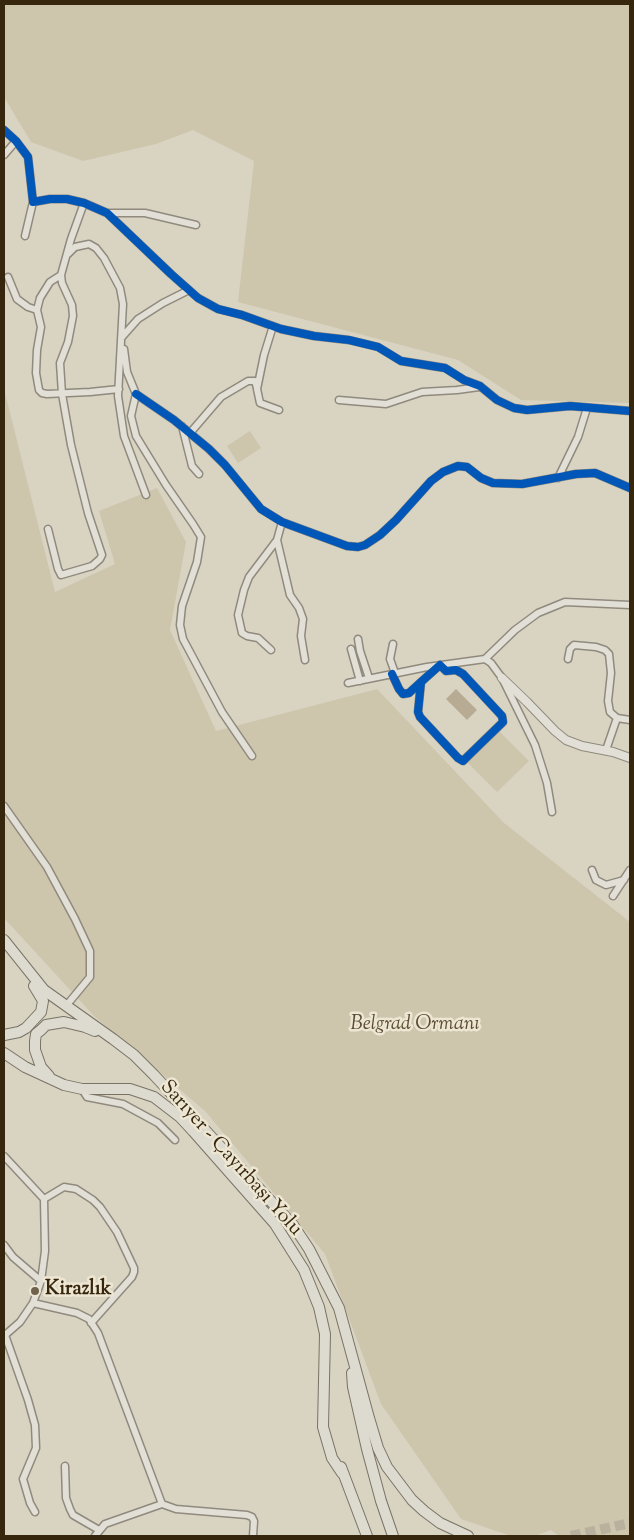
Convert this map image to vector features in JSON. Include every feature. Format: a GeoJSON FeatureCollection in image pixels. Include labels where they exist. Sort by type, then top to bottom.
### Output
{"type":"FeatureCollection","features":[{"type":"Feature","properties":{"kind":"main road"},"geometry":{"type":"LineString","coordinates":[[4,940],[24,968],[43,1001],[40,1012],[26,1028],[19,1032],[4,1035]]}},
{"type":"Feature","properties":{"kind":"main road","name":"Sarıyer - Çayırbaşı Yolu"},"geometry":{"type":"LineString","coordinates":[[24,968],[44,990],[134,1055],[293,1225],[309,1249],[339,1308],[378,1448],[387,1467],[407,1494],[424,1511],[440,1523],[468,1536]]}},
{"type":"Feature","properties":{"kind":"main road"},"geometry":{"type":"LineString","coordinates":[[53,1081],[41,1067],[37,1057],[34,1041],[36,1034],[46,1025],[64,1022],[104,1033]]}},
{"type":"Feature","properties":{"kind":"main road"},"geometry":{"type":"LineString","coordinates":[[4,1053],[53,1081],[82,1089],[130,1089],[154,1097],[180,1117],[275,1224],[304,1270],[321,1316],[325,1334],[326,1373],[324,1408],[342,1473],[365,1532],[373,1536]]}},
{"type":"Feature","properties":{"kind":"main road"},"geometry":{"type":"LineString","coordinates":[[351,1355],[352,1387],[381,1501],[393,1536]]}},
{"type":"Feature","properties":{"kind":"street"},"geometry":{"type":"LineString","coordinates":[[4,130],[16,141],[28,158],[33,202],[25,236]]}},
{"type":"Feature","properties":{"kind":"street"},"geometry":{"type":"LineString","coordinates":[[4,155],[16,141]]}},
{"type":"Feature","properties":{"kind":"street"},"geometry":{"type":"LineString","coordinates":[[33,202],[67,199],[84,203],[107,213],[189,290],[218,309],[314,336],[350,340],[378,347],[402,361],[445,368],[464,380],[480,386],[498,400],[514,408],[527,410],[570,406],[630,411]]}},
{"type":"Feature","properties":{"kind":"street"},"geometry":{"type":"LineString","coordinates":[[48,530],[61,575],[92,566],[100,560],[102,555],[88,512],[76,464],[62,394],[60,363],[68,342],[72,316],[72,305],[62,283],[61,275],[84,203]]}},
{"type":"Feature","properties":{"kind":"street"},"geometry":{"type":"LineString","coordinates":[[107,213],[145,213],[196,225]]}},
{"type":"Feature","properties":{"kind":"street"},"geometry":{"type":"LineString","coordinates":[[68,255],[75,247],[89,244],[96,248],[104,258],[120,288],[123,304],[118,396],[124,436],[146,495]]}},
{"type":"Feature","properties":{"kind":"street"},"geometry":{"type":"LineString","coordinates":[[61,275],[50,282],[40,298],[37,310],[41,327],[36,373],[39,390],[47,394],[62,394],[118,388]]}},
{"type":"Feature","properties":{"kind":"street"},"geometry":{"type":"LineString","coordinates":[[8,277],[17,299],[28,307],[37,310]]}},
{"type":"Feature","properties":{"kind":"street"},"geometry":{"type":"LineString","coordinates":[[122,336],[138,319],[163,302],[189,290]]}},
{"type":"Feature","properties":{"kind":"street"},"geometry":{"type":"LineString","coordinates":[[257,389],[264,355],[273,326]]}},
{"type":"Feature","properties":{"kind":"street"},"geometry":{"type":"LineString","coordinates":[[122,336],[127,372],[136,394],[182,426],[225,465],[260,509],[282,522],[341,544],[358,547],[373,540],[388,528],[424,488],[452,467],[463,465],[472,469],[487,481],[503,484],[522,484],[576,474],[594,473],[630,488]]}},
{"type":"Feature","properties":{"kind":"street"},"geometry":{"type":"LineString","coordinates":[[190,433],[221,397],[248,381],[255,381],[260,403],[279,410]]}},
{"type":"Feature","properties":{"kind":"street"},"geometry":{"type":"LineString","coordinates":[[339,400],[386,404],[422,392],[457,390],[480,386]]}},
{"type":"Feature","properties":{"kind":"street"},"geometry":{"type":"LineString","coordinates":[[136,394],[131,416],[136,436],[201,537],[197,562],[182,606],[180,625],[183,639],[222,712],[252,756]]}},
{"type":"Feature","properties":{"kind":"street"},"geometry":{"type":"LineString","coordinates":[[558,478],[578,437],[587,408]]}},
{"type":"Feature","properties":{"kind":"street"},"geometry":{"type":"LineString","coordinates":[[182,426],[192,466],[199,474]]}},
{"type":"Feature","properties":{"kind":"street"},"geometry":{"type":"LineString","coordinates":[[271,650],[258,638],[242,633],[238,615],[249,577],[276,540],[282,522]]}},
{"type":"Feature","properties":{"kind":"street"},"geometry":{"type":"LineString","coordinates":[[276,540],[290,594],[299,608],[302,619],[301,636],[305,660]]}},
{"type":"Feature","properties":{"kind":"street"},"geometry":{"type":"LineString","coordinates":[[348,683],[393,673],[485,659],[516,630],[538,613],[565,602],[630,605]]}},
{"type":"Feature","properties":{"kind":"street"},"geometry":{"type":"LineString","coordinates":[[358,639],[369,678]]}},
{"type":"Feature","properties":{"kind":"street"},"geometry":{"type":"LineString","coordinates":[[393,644],[390,659],[393,673],[403,694],[409,693],[440,665]]}},
{"type":"Feature","properties":{"kind":"street"},"geometry":{"type":"LineString","coordinates":[[568,659],[570,649],[574,645],[596,647],[605,650],[609,654],[611,673],[608,701],[610,712],[617,718],[630,720]]}},
{"type":"Feature","properties":{"kind":"street"},"geometry":{"type":"LineString","coordinates":[[351,649],[360,680]]}},
{"type":"Feature","properties":{"kind":"street"},"geometry":{"type":"LineString","coordinates":[[485,659],[566,740],[630,758]]}},
{"type":"Feature","properties":{"kind":"street"},"geometry":{"type":"LineString","coordinates":[[421,682],[418,712],[420,717],[463,761],[500,726],[503,722],[502,716],[463,674],[456,670],[446,671],[440,665]]}},
{"type":"Feature","properties":{"kind":"street"},"geometry":{"type":"LineString","coordinates":[[502,678],[535,745],[548,783],[552,812]]}},
{"type":"Feature","properties":{"kind":"street"},"geometry":{"type":"LineString","coordinates":[[606,750],[617,718]]}},
{"type":"Feature","properties":{"kind":"street"},"geometry":{"type":"LineString","coordinates":[[4,806],[47,867],[90,951],[90,977],[66,1006]]}},
{"type":"Feature","properties":{"kind":"street"},"geometry":{"type":"LineString","coordinates":[[592,870],[596,880],[606,885],[624,880]]}},
{"type":"Feature","properties":{"kind":"street"},"geometry":{"type":"LineString","coordinates":[[613,896],[630,870]]}},
{"type":"Feature","properties":{"kind":"street"},"geometry":{"type":"LineString","coordinates":[[82,1089],[87,1097],[123,1104],[158,1123],[176,1140]]}},
{"type":"Feature","properties":{"kind":"street"},"geometry":{"type":"LineString","coordinates":[[4,1156],[44,1199],[45,1251],[41,1281],[34,1303],[20,1322],[5,1336],[35,1425],[36,1448],[23,1479],[30,1503],[35,1512]]}},
{"type":"Feature","properties":{"kind":"street"},"geometry":{"type":"LineString","coordinates":[[44,1199],[64,1188],[70,1188],[76,1189],[92,1200],[100,1207],[117,1232],[134,1268],[132,1277],[92,1323]]}},
{"type":"Feature","properties":{"kind":"street"},"geometry":{"type":"LineString","coordinates":[[4,1245],[14,1257],[41,1281]]}},
{"type":"Feature","properties":{"kind":"street"},"geometry":{"type":"LineString","coordinates":[[34,1303],[77,1313],[89,1319],[92,1323],[98,1333],[162,1504]]}},
{"type":"Feature","properties":{"kind":"street"},"geometry":{"type":"LineString","coordinates":[[65,1466],[66,1498],[73,1515],[99,1530]]}},
{"type":"Feature","properties":{"kind":"street"},"geometry":{"type":"LineString","coordinates":[[95,1536],[105,1524],[162,1504],[176,1509],[252,1516],[254,1521],[252,1536]]}},
{"type":"Feature","properties":{"kind":"green space"},"geometry":{"type":"Polygon","coordinates":[[[4,4],[630,4],[630,403],[521,400],[458,360],[238,302],[254,161],[193,130],[156,144],[83,161],[31,142],[4,97],[4,4]]]}},
{"type":"Feature","properties":{"kind":"green space","name":"Belgrad Ormanı"},"geometry":{"type":"Polygon","coordinates":[[[4,389],[55,592],[115,564],[99,511],[157,488],[186,542],[170,630],[216,731],[377,689],[504,823],[630,922],[630,1536],[559,1536],[551,1530],[535,1536],[511,1536],[461,1519],[381,1404],[325,1254],[205,1111],[94,1016],[4,918],[4,389]]]}},
{"type":"Feature","properties":{"kind":"green space"},"geometry":{"type":"Polygon","coordinates":[[[250,431],[261,448],[238,463],[227,446],[250,431]]]}},
{"type":"Feature","properties":{"kind":"green space"},"geometry":{"type":"Polygon","coordinates":[[[498,730],[529,761],[497,792],[466,761],[498,730]]]}},
{"type":"Feature","properties":{"kind":"shaded area"},"geometry":{"type":"Polygon","coordinates":[[[456,689],[477,710],[467,720],[446,699],[456,689]]]}},
{"type":"Feature","properties":{"kind":"tunnel"},"geometry":{"type":"LineString","coordinates":[[571,1536],[630,1523]]}},
{"type":"Feature","properties":{"kind":"cycle path"},"geometry":{"type":"LineString","coordinates":[[4,130],[16,141],[28,157],[33,202],[67,199],[84,203],[107,213],[198,298],[218,309],[242,315],[281,329],[314,336],[349,340],[378,347],[401,361],[445,368],[464,380],[480,386],[497,400],[514,408],[527,410],[570,406],[630,411]]}},
{"type":"Feature","properties":{"kind":"cycle path"},"geometry":{"type":"LineString","coordinates":[[136,394],[174,420],[209,449],[225,465],[261,509],[282,522],[347,546],[358,547],[365,545],[380,535],[431,481],[443,472],[458,466],[467,467],[481,478],[493,483],[522,484],[576,474],[595,473],[630,488]]}},
{"type":"Feature","properties":{"kind":"cycle path"},"geometry":{"type":"LineString","coordinates":[[392,674],[403,694],[409,693],[421,682],[440,665],[446,671],[456,670],[463,674],[502,716],[503,722],[463,761],[420,717],[418,712],[421,682]]}},
{"type":"Feature","properties":{"kind":"place","name":"Kirazlık"},"geometry":{"type":"Point","coordinates":[35,1291]}}]}
